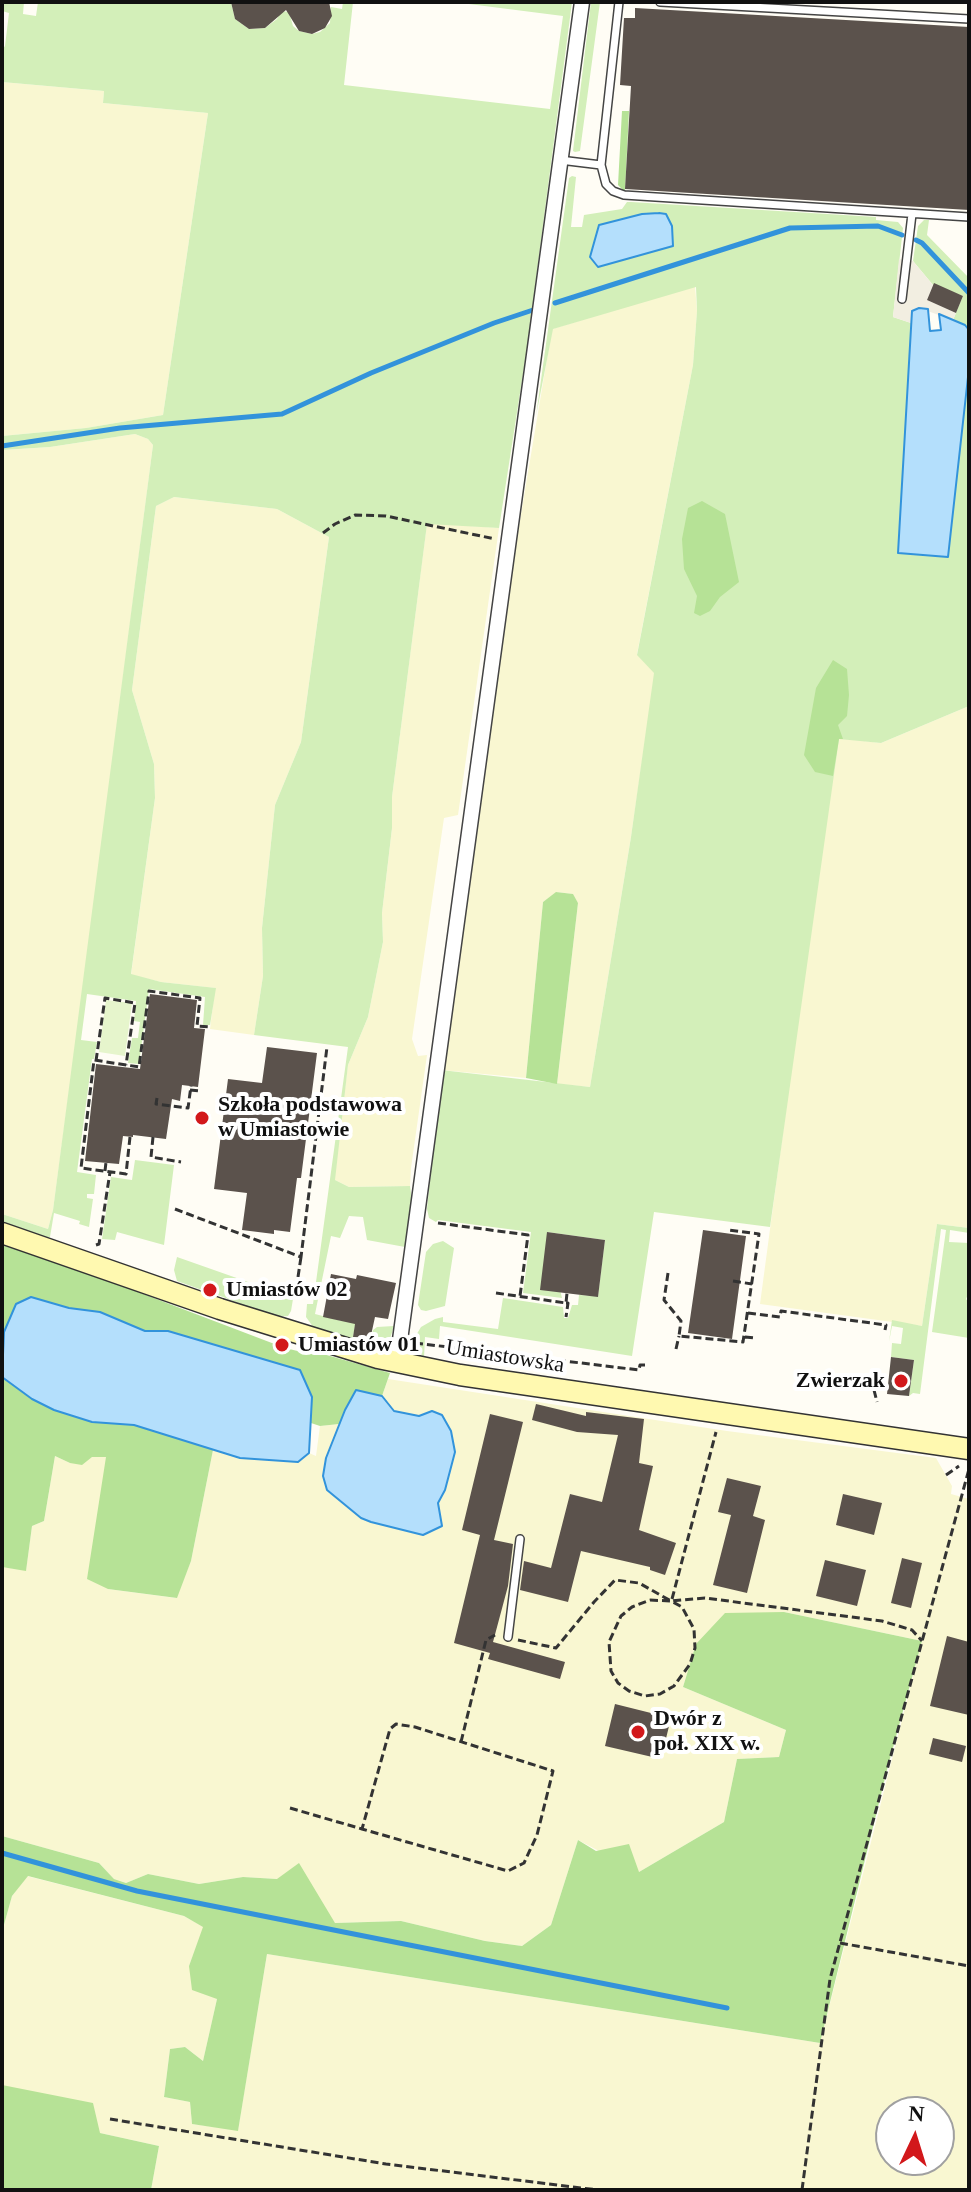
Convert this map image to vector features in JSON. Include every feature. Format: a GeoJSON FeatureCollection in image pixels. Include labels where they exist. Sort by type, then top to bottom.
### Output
{"type":"FeatureCollection","features":[{"type":"Feature","properties":{"kind":"main road","name":"Umiastowska"},"geometry":{"type":"LineString","coordinates":[[2,1233],[220,1309],[397,1362],[460,1375],[969,1449]]}},
{"type":"Feature","properties":{"kind":"street"},"geometry":{"type":"LineString","coordinates":[[397,1362],[582,2]]}},
{"type":"Feature","properties":{"kind":"lane"},"geometry":{"type":"LineString","coordinates":[[619,2],[601,165],[606,184],[613,191],[624,195],[969,217]]}},
{"type":"Feature","properties":{"kind":"lane"},"geometry":{"type":"LineString","coordinates":[[660,2],[969,19]]}},
{"type":"Feature","properties":{"kind":"lane"},"geometry":{"type":"LineString","coordinates":[[560,160],[601,165]]}},
{"type":"Feature","properties":{"kind":"lane"},"geometry":{"type":"LineString","coordinates":[[902,299],[912,214]]}},
{"type":"Feature","properties":{"kind":"lane"},"geometry":{"type":"LineString","coordinates":[[508,1637],[520,1539]]}},
{"type":"Feature","properties":{"kind":"path"},"geometry":{"type":"LineString","coordinates":[[323,533],[355,515],[386,516],[507,541]]}},
{"type":"Feature","properties":{"kind":"path"},"geometry":{"type":"LineString","coordinates":[[96,1061],[139,1067],[149,991],[200,998],[197,1026],[210,1027]]}},
{"type":"Feature","properties":{"kind":"path"},"geometry":{"type":"LineString","coordinates":[[126,1065],[135,1003],[105,998],[81,1168],[126,1174],[130,1137]]}},
{"type":"Feature","properties":{"kind":"path"},"geometry":{"type":"LineString","coordinates":[[298,1277],[327,1047]]}},
{"type":"Feature","properties":{"kind":"path"},"geometry":{"type":"LineString","coordinates":[[157,1098],[156,1104],[188,1108],[190,1088],[200,1091]]}},
{"type":"Feature","properties":{"kind":"path"},"geometry":{"type":"LineString","coordinates":[[172,1106],[173,1100]]}},
{"type":"Feature","properties":{"kind":"path"},"geometry":{"type":"LineString","coordinates":[[153,1137],[151,1157],[181,1162]]}},
{"type":"Feature","properties":{"kind":"path"},"geometry":{"type":"LineString","coordinates":[[95,1245],[99,1244],[106,1162]]}},
{"type":"Feature","properties":{"kind":"path"},"geometry":{"type":"LineString","coordinates":[[175,1209],[301,1257]]}},
{"type":"Feature","properties":{"kind":"path"},"geometry":{"type":"LineString","coordinates":[[438,1223],[528,1235],[520,1296]]}},
{"type":"Feature","properties":{"kind":"path"},"geometry":{"type":"LineString","coordinates":[[679,1336],[743,1342],[759,1234],[729,1230]]}},
{"type":"Feature","properties":{"kind":"path"},"geometry":{"type":"LineString","coordinates":[[668,1273],[664,1300],[681,1321],[676,1349]]}},
{"type":"Feature","properties":{"kind":"path"},"geometry":{"type":"LineString","coordinates":[[733,1281],[752,1284]]}},
{"type":"Feature","properties":{"kind":"path"},"geometry":{"type":"LineString","coordinates":[[496,1293],[566,1303]]}},
{"type":"Feature","properties":{"kind":"path"},"geometry":{"type":"LineString","coordinates":[[566,1317],[567,1293]]}},
{"type":"Feature","properties":{"kind":"path"},"geometry":{"type":"LineString","coordinates":[[748,1313],[780,1317],[781,1311],[886,1325],[885,1330]]}},
{"type":"Feature","properties":{"kind":"path"},"geometry":{"type":"LineString","coordinates":[[745,1337],[755,1338]]}},
{"type":"Feature","properties":{"kind":"path"},"geometry":{"type":"LineString","coordinates":[[415,1343],[639,1370],[640,1365],[645,1365]]}},
{"type":"Feature","properties":{"kind":"path"},"geometry":{"type":"LineString","coordinates":[[874,1390],[877,1402]]}},
{"type":"Feature","properties":{"kind":"path"},"geometry":{"type":"LineString","coordinates":[[671,1601],[721,1413]]}},
{"type":"Feature","properties":{"kind":"path"},"geometry":{"type":"LineString","coordinates":[[802,2190],[830,1979],[969,1469]]}},
{"type":"Feature","properties":{"kind":"path"},"geometry":{"type":"LineString","coordinates":[[461,1742],[486,1640],[496,1635],[556,1648],[615,1580],[639,1583],[671,1601],[682,1607],[694,1629],[695,1648],[690,1664],[674,1686],[660,1694],[645,1696],[629,1691],[618,1683],[611,1671],[609,1642],[621,1616],[632,1607],[650,1600],[671,1601],[705,1598],[882,1621],[912,1630],[922,1641]]}},
{"type":"Feature","properties":{"kind":"path"},"geometry":{"type":"LineString","coordinates":[[290,1808],[362,1829],[508,1871],[524,1863],[537,1835],[553,1771],[415,1727],[396,1724],[390,1729],[362,1829]]}},
{"type":"Feature","properties":{"kind":"path"},"geometry":{"type":"LineString","coordinates":[[840,1943],[969,1966]]}},
{"type":"Feature","properties":{"kind":"path"},"geometry":{"type":"LineString","coordinates":[[110,2119],[386,2164],[598,2190]]}},
{"type":"Feature","properties":{"kind":"shaded area"},"geometry":{"type":"Polygon","coordinates":[[[2,82],[104,91],[103,103],[208,113],[163,415],[86,428],[2,436],[2,82]]]}},
{"type":"Feature","properties":{"kind":"shaded area"},"geometry":{"type":"Polygon","coordinates":[[[899,259],[913,261],[933,285],[927,300],[956,313],[953,320],[919,308],[912,311],[911,323],[893,317],[899,259]]]}},
{"type":"Feature","properties":{"kind":"shaded area"},"geometry":{"type":"Polygon","coordinates":[[[695,286],[697,311],[693,365],[637,654],[655,673],[590,1087],[557,1084],[578,903],[572,894],[557,892],[543,902],[526,1078],[441,1070],[511,574],[552,329],[695,286]]]}},
{"type":"Feature","properties":{"kind":"shaded area"},"geometry":{"type":"Polygon","coordinates":[[[135,434],[148,439],[153,445],[85,973],[48,1229],[2,1214],[2,450],[50,447],[135,434]]]}},
{"type":"Feature","properties":{"kind":"shaded area"},"geometry":{"type":"Polygon","coordinates":[[[174,497],[277,509],[329,537],[301,742],[275,805],[262,928],[263,976],[254,1035],[210,1029],[215,988],[131,975],[155,798],[154,764],[132,690],[156,506],[174,497]]]}},
{"type":"Feature","properties":{"kind":"shaded area"},"geometry":{"type":"Polygon","coordinates":[[[427,523],[499,528],[458,815],[444,818],[412,1039],[418,1056],[427,1055],[410,1186],[349,1187],[335,1180],[335,1168],[348,1065],[368,1017],[383,942],[382,913],[392,828],[392,797],[427,523]]]}},
{"type":"Feature","properties":{"kind":"shaded area"},"geometry":{"type":"Polygon","coordinates":[[[969,706],[969,1228],[937,1224],[922,1326],[760,1304],[817,878],[839,738],[881,743],[969,706]]]}},
{"type":"Feature","properties":{"kind":"shaded area"},"geometry":{"type":"Polygon","coordinates":[[[388,1379],[727,1431],[936,1458],[952,1486],[951,1494],[969,1499],[969,2190],[151,2190],[159,2146],[100,2133],[2,2085],[2,1932],[12,1896],[27,1876],[184,1916],[204,1927],[189,1966],[217,1999],[203,2061],[185,2047],[170,2049],[164,2097],[190,2102],[192,2124],[238,2130],[267,1954],[820,2043],[922,1641],[784,1612],[696,1644],[683,1687],[786,1730],[779,1757],[737,1759],[724,1822],[639,1872],[578,1840],[551,1925],[522,1946],[485,1941],[401,1921],[335,1923],[277,1879],[243,1877],[199,1884],[148,1874],[126,1883],[114,1879],[99,1863],[2,1836],[2,1567],[26,1570],[32,1526],[44,1521],[55,1456],[70,1463],[106,1457],[108,1589],[176,1598],[191,1561],[213,1450],[240,1458],[298,1462],[309,1453],[316,1456],[320,1426],[339,1424],[382,1396],[388,1379]]]}},
{"type":"Feature","properties":{"kind":"green space"},"geometry":{"type":"Polygon","coordinates":[[[2,2],[24,2],[23,14],[36,16],[38,2],[231,2],[235,19],[249,29],[265,28],[277,19],[281,11],[289,12],[293,26],[299,31],[312,34],[320,32],[330,23],[331,7],[342,9],[343,2],[353,2],[344,85],[550,109],[563,16],[453,2],[572,2],[527,348],[499,528],[427,524],[392,797],[392,828],[382,913],[383,942],[368,1017],[348,1065],[335,1180],[349,1187],[410,1186],[412,1200],[405,1247],[367,1240],[363,1217],[349,1216],[340,1238],[331,1236],[315,1314],[342,1321],[356,1319],[353,1337],[370,1340],[377,1327],[394,1326],[388,1345],[384,1348],[316,1331],[306,1317],[307,1304],[313,1304],[348,1047],[254,1035],[263,976],[262,928],[275,805],[301,742],[329,537],[277,509],[174,497],[156,506],[132,690],[154,764],[155,798],[131,974],[161,982],[216,988],[210,1025],[203,1025],[205,997],[149,989],[139,1064],[128,1063],[132,1038],[138,1038],[140,1022],[134,1021],[136,1001],[87,994],[81,1040],[97,1042],[77,1172],[96,1175],[94,1194],[87,1194],[87,1198],[93,1199],[89,1227],[54,1213],[50,1237],[43,1239],[2,1224],[2,1214],[48,1229],[53,1210],[153,445],[148,439],[135,434],[50,447],[2,450],[2,436],[86,428],[163,415],[208,113],[103,103],[104,91],[2,82],[2,50],[9,13],[2,11],[2,2]]]}},
{"type":"Feature","properties":{"kind":"green space"},"geometry":{"type":"Polygon","coordinates":[[[591,2],[600,2],[580,151],[575,152],[573,151],[591,2]]]}},
{"type":"Feature","properties":{"kind":"green space"},"geometry":{"type":"Polygon","coordinates":[[[622,111],[629,111],[625,192],[618,185],[622,111]]]}},
{"type":"Feature","properties":{"kind":"green space"},"geometry":{"type":"Polygon","coordinates":[[[576,177],[571,227],[582,227],[584,215],[622,209],[627,202],[631,202],[876,217],[876,220],[898,222],[903,228],[893,317],[911,323],[898,553],[948,556],[969,368],[969,706],[881,743],[839,739],[770,1227],[654,1212],[632,1356],[440,1326],[439,1339],[425,1337],[424,1358],[416,1347],[415,1337],[421,1327],[435,1319],[443,1317],[443,1322],[498,1329],[503,1298],[563,1307],[564,1318],[568,1318],[572,1305],[578,1305],[579,1295],[598,1296],[605,1240],[547,1232],[562,1298],[523,1293],[531,1232],[436,1222],[429,1218],[427,1209],[441,1070],[590,1087],[631,837],[654,673],[637,655],[693,365],[696,287],[553,329],[536,416],[569,178],[576,177]]]}},
{"type":"Feature","properties":{"kind":"green space"},"geometry":{"type":"Polygon","coordinates":[[[929,220],[927,235],[969,278],[969,330],[953,320],[963,296],[933,285],[913,261],[918,226],[929,220]]]}},
{"type":"Feature","properties":{"kind":"green space"},"geometry":{"type":"Polygon","coordinates":[[[702,501],[725,514],[739,582],[720,597],[710,611],[700,616],[694,613],[697,596],[684,569],[682,539],[688,508],[702,501]]]}},
{"type":"Feature","properties":{"kind":"green space"},"geometry":{"type":"Polygon","coordinates":[[[833,660],[847,669],[849,695],[847,716],[838,725],[843,739],[839,739],[833,776],[815,772],[804,755],[816,688],[833,660]]]}},
{"type":"Feature","properties":{"kind":"green space"},"geometry":{"type":"Polygon","coordinates":[[[556,892],[573,894],[578,903],[557,1084],[526,1078],[543,902],[556,892]]]}},
{"type":"Feature","properties":{"kind":"green space"},"geometry":{"type":"Polygon","coordinates":[[[106,1000],[132,1003],[125,1056],[99,1052],[106,1000]]]}},
{"type":"Feature","properties":{"kind":"green space"},"geometry":{"type":"Polygon","coordinates":[[[135,1160],[174,1165],[164,1245],[117,1232],[115,1240],[102,1239],[111,1177],[132,1180],[135,1160]]]}},
{"type":"Feature","properties":{"kind":"green space"},"geometry":{"type":"Polygon","coordinates":[[[937,1224],[969,1228],[969,1233],[950,1230],[949,1242],[969,1243],[969,1292],[966,1299],[969,1303],[969,1338],[932,1332],[946,1230],[941,1229],[920,1394],[909,1396],[914,1360],[891,1357],[892,1343],[901,1344],[903,1328],[892,1326],[889,1342],[892,1320],[922,1326],[937,1224]]]}},
{"type":"Feature","properties":{"kind":"green space"},"geometry":{"type":"Polygon","coordinates":[[[443,1241],[454,1248],[445,1306],[421,1310],[418,1305],[426,1252],[433,1244],[443,1241]]]}},
{"type":"Feature","properties":{"kind":"green space"},"geometry":{"type":"Polygon","coordinates":[[[2,1245],[75,1268],[285,1348],[310,1354],[316,1352],[390,1373],[382,1396],[356,1391],[339,1424],[320,1426],[311,1423],[312,1397],[300,1370],[169,1331],[145,1331],[100,1312],[69,1308],[4,1332],[2,1343],[2,1245]]]}},
{"type":"Feature","properties":{"kind":"green space"},"geometry":{"type":"Polygon","coordinates":[[[177,1257],[285,1295],[294,1293],[291,1311],[288,1316],[275,1317],[215,1294],[216,1290],[207,1287],[205,1291],[177,1281],[174,1270],[177,1257]]]}},
{"type":"Feature","properties":{"kind":"green space"},"geometry":{"type":"Polygon","coordinates":[[[2,1377],[32,1399],[92,1422],[134,1425],[213,1450],[191,1561],[177,1598],[108,1589],[87,1579],[106,1457],[92,1457],[82,1465],[55,1456],[44,1521],[32,1526],[26,1571],[2,1567],[2,1377]]]}},
{"type":"Feature","properties":{"kind":"green space"},"geometry":{"type":"Polygon","coordinates":[[[784,1612],[922,1641],[820,2043],[267,1954],[238,2131],[192,2124],[190,2102],[164,2097],[170,2049],[185,2047],[203,2061],[217,1999],[192,1990],[189,1966],[203,1927],[184,1916],[28,1876],[12,1896],[2,1932],[2,1836],[99,1863],[114,1879],[126,1883],[148,1874],[199,1884],[243,1877],[277,1879],[299,1863],[335,1923],[401,1921],[485,1941],[522,1946],[551,1925],[578,1840],[596,1851],[629,1844],[639,1872],[724,1822],[737,1759],[779,1757],[786,1730],[683,1687],[696,1644],[725,1613],[784,1612]]]}},
{"type":"Feature","properties":{"kind":"green space"},"geometry":{"type":"Polygon","coordinates":[[[2,2085],[93,2103],[100,2133],[159,2146],[151,2190],[2,2190],[2,2085]]]}},
{"type":"Feature","properties":{"kind":"water"},"geometry":{"type":"Polygon","coordinates":[[[666,214],[672,226],[673,246],[598,267],[590,257],[599,225],[666,214]]]}},
{"type":"Feature","properties":{"kind":"water"},"geometry":{"type":"Polygon","coordinates":[[[928,309],[930,331],[941,330],[939,314],[965,325],[969,330],[969,368],[948,557],[898,553],[912,311],[928,309]]]}},
{"type":"Feature","properties":{"kind":"water"},"geometry":{"type":"Polygon","coordinates":[[[31,1297],[69,1308],[100,1312],[145,1331],[168,1331],[300,1370],[312,1397],[309,1453],[298,1462],[240,1458],[134,1425],[92,1422],[32,1399],[2,1377],[4,1332],[16,1304],[31,1297]]]}},
{"type":"Feature","properties":{"kind":"water"},"geometry":{"type":"Polygon","coordinates":[[[356,1390],[382,1396],[394,1411],[419,1416],[432,1411],[442,1415],[451,1431],[455,1452],[445,1490],[438,1503],[442,1526],[423,1535],[371,1522],[361,1518],[327,1490],[323,1476],[326,1458],[356,1390]]]}},
{"type":"Feature","properties":{"kind":"building"},"geometry":{"type":"Polygon","coordinates":[[[231,2],[329,2],[332,16],[325,28],[312,34],[299,31],[286,10],[265,28],[249,29],[235,19],[231,2]]]}},
{"type":"Feature","properties":{"kind":"building"},"geometry":{"type":"Polygon","coordinates":[[[635,8],[969,27],[969,210],[625,189],[631,86],[620,85],[624,18],[635,18],[635,8]]]}},
{"type":"Feature","properties":{"kind":"building"},"geometry":{"type":"Polygon","coordinates":[[[934,283],[963,296],[956,313],[927,300],[934,283]]]}},
{"type":"Feature","properties":{"kind":"building","name":"Szkoła podstawowa w Umiastowie"},"geometry":{"type":"Polygon","coordinates":[[[150,994],[197,1000],[194,1028],[205,1029],[198,1087],[182,1085],[180,1101],[172,1099],[166,1139],[123,1136],[119,1164],[85,1161],[96,1064],[140,1069],[150,994]]]}},
{"type":"Feature","properties":{"kind":"building"},"geometry":{"type":"Polygon","coordinates":[[[267,1047],[317,1053],[301,1178],[297,1178],[290,1232],[274,1230],[274,1234],[242,1230],[247,1193],[214,1189],[228,1079],[262,1083],[267,1047]]]}},
{"type":"Feature","properties":{"kind":"building"},"geometry":{"type":"Polygon","coordinates":[[[703,1230],[746,1236],[732,1339],[688,1333],[703,1230]]]}},
{"type":"Feature","properties":{"kind":"building"},"geometry":{"type":"Polygon","coordinates":[[[547,1232],[605,1240],[598,1297],[540,1290],[547,1232]]]}},
{"type":"Feature","properties":{"kind":"building"},"geometry":{"type":"Polygon","coordinates":[[[331,1274],[356,1279],[357,1275],[396,1283],[388,1319],[375,1317],[370,1340],[353,1337],[355,1324],[323,1317],[331,1274]]]}},
{"type":"Feature","properties":{"kind":"building"},"geometry":{"type":"Polygon","coordinates":[[[891,1357],[914,1360],[909,1396],[887,1394],[891,1357]]]}},
{"type":"Feature","properties":{"kind":"building"},"geometry":{"type":"Polygon","coordinates":[[[536,1404],[586,1416],[586,1412],[644,1419],[639,1463],[653,1466],[639,1530],[676,1543],[665,1575],[650,1570],[650,1567],[581,1551],[568,1602],[520,1590],[524,1561],[551,1568],[570,1494],[602,1502],[618,1435],[577,1432],[532,1420],[536,1404]]]}},
{"type":"Feature","properties":{"kind":"building"},"geometry":{"type":"Polygon","coordinates":[[[490,1414],[523,1422],[494,1540],[513,1544],[508,1586],[493,1642],[565,1662],[560,1679],[488,1659],[490,1653],[454,1643],[480,1535],[462,1530],[490,1414]]]}},
{"type":"Feature","properties":{"kind":"building"},"geometry":{"type":"Polygon","coordinates":[[[727,1478],[761,1486],[753,1516],[765,1520],[747,1593],[713,1585],[731,1515],[718,1512],[727,1478]]]}},
{"type":"Feature","properties":{"kind":"building"},"geometry":{"type":"Polygon","coordinates":[[[843,1494],[882,1503],[874,1535],[836,1525],[843,1494]]]}},
{"type":"Feature","properties":{"kind":"building"},"geometry":{"type":"Polygon","coordinates":[[[902,1558],[922,1563],[911,1608],[891,1603],[902,1558]]]}},
{"type":"Feature","properties":{"kind":"building"},"geometry":{"type":"Polygon","coordinates":[[[825,1560],[866,1570],[857,1606],[816,1596],[825,1560]]]}},
{"type":"Feature","properties":{"kind":"building"},"geometry":{"type":"Polygon","coordinates":[[[947,1636],[969,1642],[969,1715],[930,1706],[947,1636]]]}},
{"type":"Feature","properties":{"kind":"building","name":"Dwór z poł. XIX w."},"geometry":{"type":"Polygon","coordinates":[[[615,1704],[671,1718],[661,1759],[605,1746],[615,1704]]]}},
{"type":"Feature","properties":{"kind":"building"},"geometry":{"type":"Polygon","coordinates":[[[933,1738],[966,1746],[962,1762],[929,1754],[933,1738]]]}},
{"type":"Feature","properties":{"kind":"waterway"},"geometry":{"type":"LineString","coordinates":[[555,303],[790,228],[878,226],[902,235]]}},
{"type":"Feature","properties":{"kind":"waterway"},"geometry":{"type":"LineString","coordinates":[[916,240],[969,293]]}},
{"type":"Feature","properties":{"kind":"waterway"},"geometry":{"type":"LineString","coordinates":[[2,446],[120,428],[282,414],[371,373],[533,310]]}},
{"type":"Feature","properties":{"kind":"waterway"},"geometry":{"type":"LineString","coordinates":[[2,1853],[137,1891],[727,2008]]}},
{"type":"Feature","properties":{"kind":"place","name":"Szkoła podstawowa w Umiastowie"},"geometry":{"type":"Point","coordinates":[202,1118]}},
{"type":"Feature","properties":{"kind":"place","name":"Umiastów 02"},"geometry":{"type":"Point","coordinates":[210,1290]}},
{"type":"Feature","properties":{"kind":"place","name":"Umiastów 01"},"geometry":{"type":"Point","coordinates":[282,1345]}},
{"type":"Feature","properties":{"kind":"place","name":"Zwierzak"},"geometry":{"type":"Point","coordinates":[901,1381]}},
{"type":"Feature","properties":{"kind":"place","name":"Dwór z poł. XIX w."},"geometry":{"type":"Point","coordinates":[638,1732]}}]}
